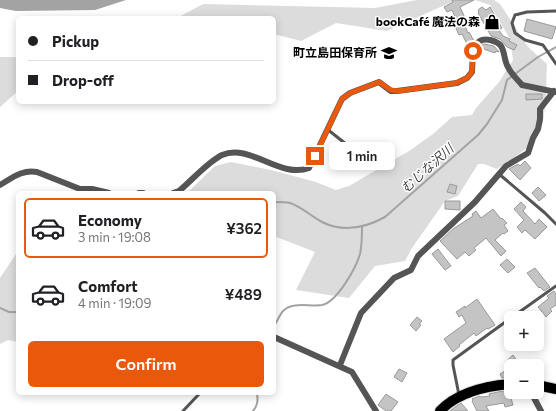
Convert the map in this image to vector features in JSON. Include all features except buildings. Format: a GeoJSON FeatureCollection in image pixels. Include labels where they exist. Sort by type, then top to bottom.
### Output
{"type":"FeatureCollection","features":[{"type":"Feature","properties":{"kind":"main road"},"geometry":{"type":"LineString","coordinates":[[440,411],[459,396],[488,387],[504,385]]}},
{"type":"Feature","properties":{"kind":"main road"},"geometry":{"type":"LineString","coordinates":[[544,386],[556,389]]}},
{"type":"Feature","properties":{"kind":"street"},"geometry":{"type":"LineString","coordinates":[[179,191],[211,162],[228,153],[239,153],[292,170],[303,170],[309,168],[342,99],[350,93],[379,82],[391,90],[398,91],[456,83],[467,78],[472,72],[473,51],[476,45],[482,40],[496,42],[501,46],[507,67],[522,85],[555,91],[540,109],[538,129],[528,153],[506,166],[475,202],[418,256],[411,270],[394,278],[361,313],[340,365]]}},
{"type":"Feature","properties":{"kind":"street"},"geometry":{"type":"LineString","coordinates":[[0,185],[16,175],[30,170],[80,189],[100,191]]}},
{"type":"Feature","properties":{"kind":"street"},"geometry":{"type":"LineString","coordinates":[[276,337],[301,350],[340,365],[352,372],[376,411]]}},
{"type":"Feature","properties":{"kind":"street"},"geometry":{"type":"LineString","coordinates":[[535,399],[541,411]]}},
{"type":"Feature","properties":{"kind":"lane"},"geometry":{"type":"LineString","coordinates":[[555,62],[543,45],[525,40],[515,32],[512,23],[515,15],[527,12],[556,11]]}},
{"type":"Feature","properties":{"kind":"lane"},"geometry":{"type":"LineString","coordinates":[[327,129],[351,148],[366,166]]}},
{"type":"Feature","properties":{"kind":"lane"},"geometry":{"type":"LineString","coordinates":[[499,174],[556,224]]}},
{"type":"Feature","properties":{"kind":"lane"},"geometry":{"type":"LineString","coordinates":[[521,311],[556,286]]}},
{"type":"Feature","properties":{"kind":"lane"},"geometry":{"type":"LineString","coordinates":[[459,396],[453,360],[504,323]]}},
{"type":"Feature","properties":{"kind":"lane"},"geometry":{"type":"LineString","coordinates":[[183,411],[198,395]]}},
{"type":"Feature","properties":{"kind":"shaded area"},"geometry":{"type":"Polygon","coordinates":[[[0,0],[126,0],[95,10],[16,11],[0,8],[0,0]]]}},
{"type":"Feature","properties":{"kind":"shaded area"},"geometry":{"type":"Polygon","coordinates":[[[417,0],[456,0],[387,31],[336,23],[301,41],[276,35],[276,16],[181,16],[203,4],[375,8],[417,0]]]}},
{"type":"Feature","properties":{"kind":"shaded area"},"geometry":{"type":"Polygon","coordinates":[[[475,0],[494,0],[500,4],[528,47],[547,64],[545,111],[541,129],[538,135],[525,150],[497,169],[484,164],[478,164],[458,196],[445,201],[412,248],[405,261],[375,266],[349,298],[296,290],[315,252],[276,237],[276,191],[189,191],[215,166],[231,162],[271,170],[316,182],[336,190],[349,186],[409,151],[433,134],[452,117],[472,115],[476,108],[499,82],[513,60],[510,39],[490,5],[475,0]]]}},
{"type":"Feature","properties":{"kind":"shaded area"},"geometry":{"type":"Polygon","coordinates":[[[0,57],[16,57],[16,93],[0,107],[0,57]]]}},
{"type":"Feature","properties":{"kind":"shaded area"},"geometry":{"type":"Polygon","coordinates":[[[16,254],[16,342],[8,340],[0,344],[0,278],[16,254]]]}},
{"type":"Feature","properties":{"kind":"waterway","name":"むじな沢川"},"geometry":{"type":"LineString","coordinates":[[276,202],[294,205],[322,222],[338,227],[354,228],[370,224],[385,217],[478,135],[487,124],[502,100],[507,80],[538,57],[556,47]]}},
{"type":"Feature","properties":{"kind":"waterway"},"geometry":{"type":"LineString","coordinates":[[276,322],[282,312],[287,308],[297,305],[322,305],[328,303],[334,298],[345,284],[358,260],[362,244],[362,227]]}},
{"type":"Feature","properties":{"kind":"waterway","name":"むじな沢川"},"geometry":{"type":"LineString","coordinates":[[0,308],[9,312],[16,312]]}},
{"type":"Feature","properties":{"kind":"waterway"},"geometry":{"type":"LineString","coordinates":[[253,411],[256,407],[257,395]]}},
{"type":"Feature","properties":{"kind":"place","name":"bookCafé 魔法の森"},"geometry":{"type":"Point","coordinates":[492,22]}},
{"type":"Feature","properties":{"kind":"place","name":"町立島田保育所"},"geometry":{"type":"Point","coordinates":[389,53]}},
{"type":"Feature","properties":{"kind":"route"},"geometry":{"type":"LineString","coordinates":[[315,156],[342,99],[350,93],[379,82],[391,90],[398,91],[456,83],[467,78],[472,72],[473,51]]}}]}
